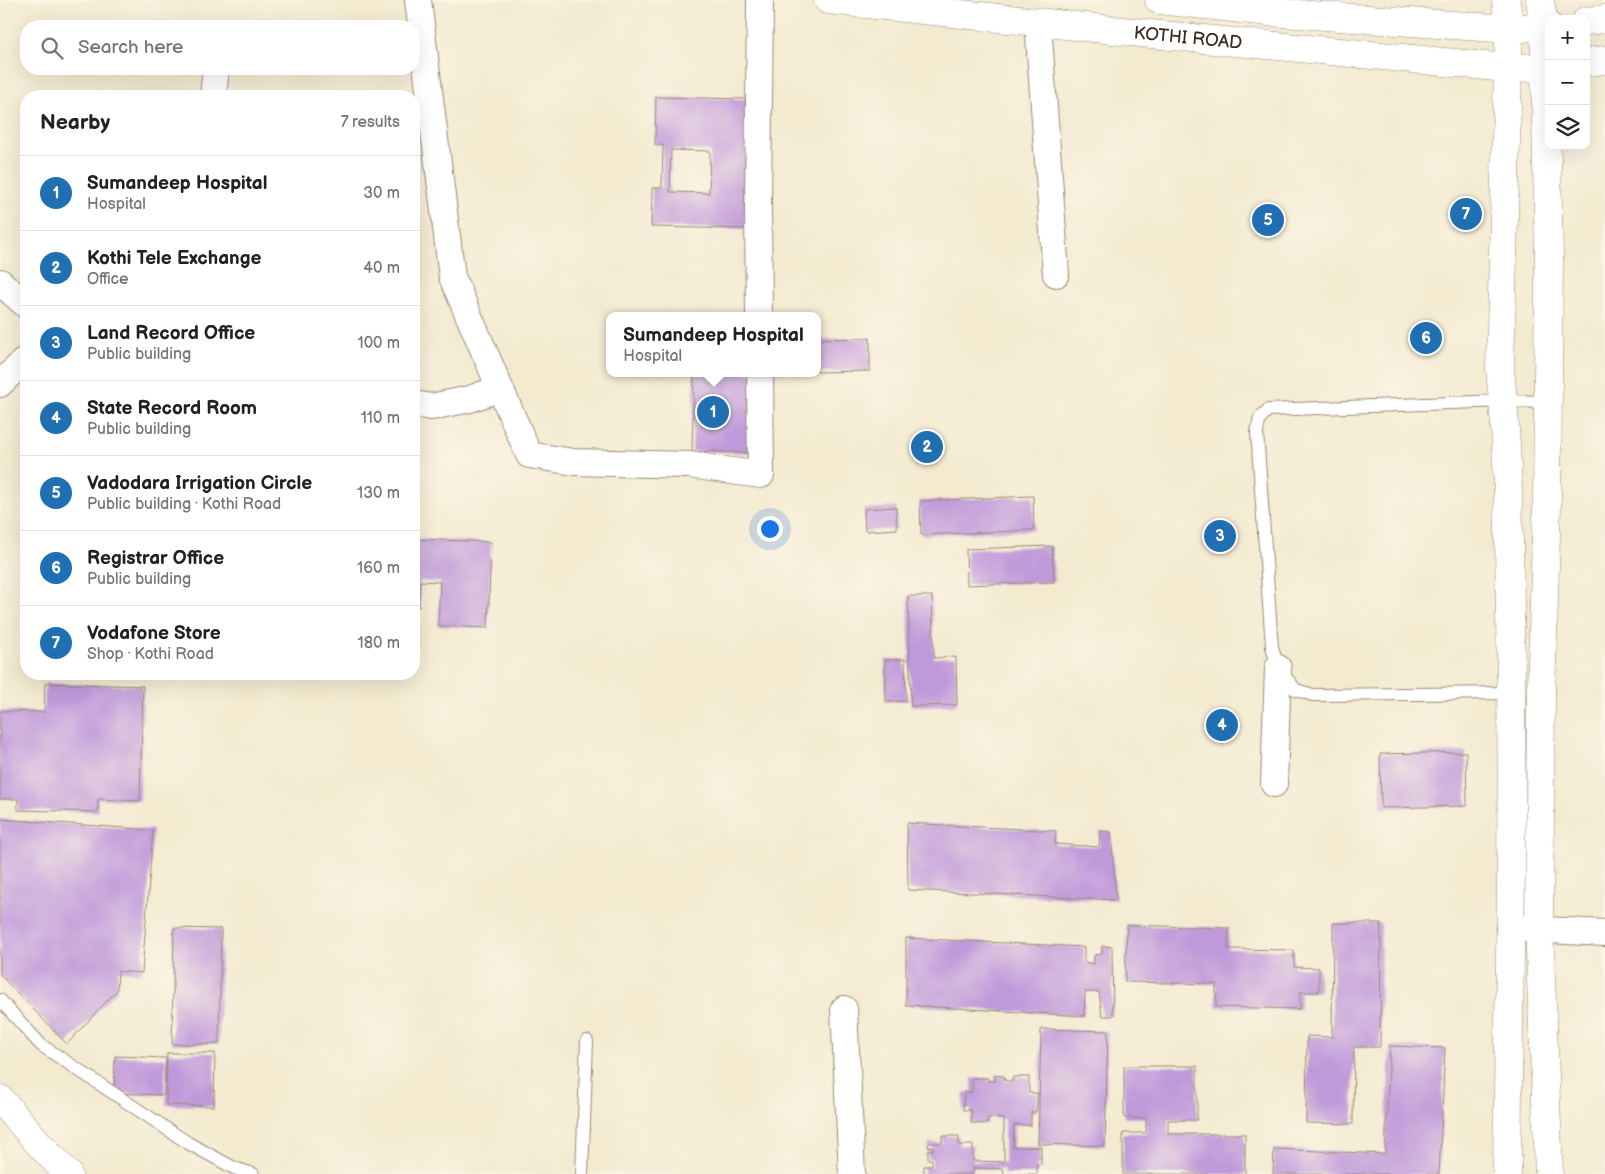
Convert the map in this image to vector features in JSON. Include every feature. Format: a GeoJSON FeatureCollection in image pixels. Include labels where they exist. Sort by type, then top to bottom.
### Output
{"type":"FeatureCollection","features":[{"type":"Feature","properties":{"kind":"main road","name":"KOTHI ROAD"},"geometry":{"type":"LineString","coordinates":[[828,0],[1038,23],[1507,68],[1545,67]]}},
{"type":"Feature","properties":{"kind":"main road","name":"KOTHI ROAD"},"geometry":{"type":"LineString","coordinates":[[1159,0],[1269,6],[1509,29],[1545,26]]}},
{"type":"Feature","properties":{"kind":"main road"},"geometry":{"type":"LineString","coordinates":[[1506,0],[1509,29],[1500,369],[1508,512],[1512,693],[1507,1174]]}},
{"type":"Feature","properties":{"kind":"main road"},"geometry":{"type":"LineString","coordinates":[[1540,0],[1545,22]]}},
{"type":"Feature","properties":{"kind":"main road"},"geometry":{"type":"LineString","coordinates":[[1590,21],[1605,19]]}},
{"type":"Feature","properties":{"kind":"main road"},"geometry":{"type":"LineString","coordinates":[[1590,62],[1605,60]]}},
{"type":"Feature","properties":{"kind":"main road"},"geometry":{"type":"LineString","coordinates":[[1547,105],[1549,259],[1547,505],[1540,694],[1539,929],[1549,1174]]}},
{"type":"Feature","properties":{"kind":"main road"},"geometry":{"type":"LineString","coordinates":[[0,1099],[68,1174]]}},
{"type":"Feature","properties":{"kind":"street"},"geometry":{"type":"LineString","coordinates":[[418,0],[452,277],[529,455],[574,462],[689,465],[761,475],[760,377]]}},
{"type":"Feature","properties":{"kind":"street"},"geometry":{"type":"LineString","coordinates":[[759,312],[760,0]]}},
{"type":"Feature","properties":{"kind":"street"},"geometry":{"type":"LineString","coordinates":[[1038,23],[1056,274]]}},
{"type":"Feature","properties":{"kind":"street"},"geometry":{"type":"LineString","coordinates":[[214,90],[215,75]]}},
{"type":"Feature","properties":{"kind":"street"},"geometry":{"type":"LineString","coordinates":[[0,282],[20,300]]}},
{"type":"Feature","properties":{"kind":"street"},"geometry":{"type":"LineString","coordinates":[[0,384],[20,365]]}},
{"type":"Feature","properties":{"kind":"street"},"geometry":{"type":"LineString","coordinates":[[420,405],[431,407],[470,399],[500,388]]}},
{"type":"Feature","properties":{"kind":"street"},"geometry":{"type":"LineString","coordinates":[[1274,784],[1278,668]]}},
{"type":"Feature","properties":{"kind":"street"},"geometry":{"type":"LineString","coordinates":[[1510,928],[1605,933]]}},
{"type":"Feature","properties":{"kind":"street"},"geometry":{"type":"LineString","coordinates":[[844,1008],[852,1174]]}},
{"type":"Feature","properties":{"kind":"lane"},"geometry":{"type":"LineString","coordinates":[[1512,693],[1313,695],[1296,690],[1278,668],[1271,637],[1257,432],[1260,418],[1268,410],[1503,401],[1548,402]]}},
{"type":"Feature","properties":{"kind":"lane"},"geometry":{"type":"LineString","coordinates":[[0,1000],[42,1045],[188,1143],[234,1168],[253,1174]]}},
{"type":"Feature","properties":{"kind":"lane"},"geometry":{"type":"LineString","coordinates":[[582,1174],[587,1041]]}},
{"type":"Feature","properties":{"kind":"building"},"geometry":{"type":"Polygon","coordinates":[[[656,97],[748,99],[745,229],[651,227],[652,188],[662,188],[663,145],[655,145],[656,97]],[[671,150],[670,192],[709,193],[710,151],[671,150]]]}},
{"type":"Feature","properties":{"kind":"building"},"geometry":{"type":"Polygon","coordinates":[[[870,338],[870,371],[821,372],[821,339],[870,338]]]}},
{"type":"Feature","properties":{"kind":"building"},"geometry":{"type":"Polygon","coordinates":[[[694,377],[758,377],[756,453],[692,451],[694,377]]]}},
{"type":"Feature","properties":{"kind":"building"},"geometry":{"type":"Polygon","coordinates":[[[1033,496],[1034,530],[921,535],[920,501],[1033,496]]]}},
{"type":"Feature","properties":{"kind":"building"},"geometry":{"type":"Polygon","coordinates":[[[896,507],[897,529],[865,531],[864,509],[896,507]]]}},
{"type":"Feature","properties":{"kind":"building"},"geometry":{"type":"Polygon","coordinates":[[[420,539],[491,542],[488,628],[438,626],[440,582],[420,581],[420,539]]]}},
{"type":"Feature","properties":{"kind":"building"},"geometry":{"type":"Polygon","coordinates":[[[1052,546],[1054,582],[967,585],[966,549],[1052,546]]]}},
{"type":"Feature","properties":{"kind":"building"},"geometry":{"type":"Polygon","coordinates":[[[908,596],[932,596],[934,658],[956,657],[957,705],[911,706],[908,596]]]}},
{"type":"Feature","properties":{"kind":"building"},"geometry":{"type":"Polygon","coordinates":[[[905,659],[906,701],[886,702],[885,660],[905,659]]]}},
{"type":"Feature","properties":{"kind":"building"},"geometry":{"type":"Polygon","coordinates":[[[45,683],[143,686],[140,801],[98,799],[98,812],[18,810],[18,799],[0,799],[0,711],[44,712],[45,683]]]}},
{"type":"Feature","properties":{"kind":"building"},"geometry":{"type":"Polygon","coordinates":[[[1466,752],[1467,806],[1381,808],[1380,754],[1466,752]]]}},
{"type":"Feature","properties":{"kind":"building"},"geometry":{"type":"Polygon","coordinates":[[[0,819],[153,830],[142,973],[118,971],[117,990],[67,1044],[0,975],[0,819]]]}},
{"type":"Feature","properties":{"kind":"building"},"geometry":{"type":"Polygon","coordinates":[[[907,823],[1056,831],[1055,844],[1099,847],[1100,831],[1111,832],[1116,900],[908,890],[907,823]]]}},
{"type":"Feature","properties":{"kind":"building"},"geometry":{"type":"Polygon","coordinates":[[[1333,923],[1381,923],[1380,1047],[1354,1047],[1353,1124],[1306,1123],[1307,1036],[1332,1037],[1333,923]]]}},
{"type":"Feature","properties":{"kind":"building"},"geometry":{"type":"Polygon","coordinates":[[[1127,925],[1229,928],[1228,949],[1294,950],[1294,967],[1319,968],[1319,992],[1300,992],[1300,1009],[1216,1007],[1216,984],[1125,982],[1127,925]]]}},
{"type":"Feature","properties":{"kind":"building"},"geometry":{"type":"Polygon","coordinates":[[[174,928],[221,929],[219,1044],[172,1044],[174,928]]]}},
{"type":"Feature","properties":{"kind":"building"},"geometry":{"type":"Polygon","coordinates":[[[906,938],[1084,947],[1084,962],[1094,964],[1094,955],[1102,954],[1102,946],[1112,947],[1113,1016],[1102,1016],[1099,992],[1085,992],[1084,1016],[906,1005],[906,938]]]}},
{"type":"Feature","properties":{"kind":"building"},"geometry":{"type":"Polygon","coordinates":[[[1041,1029],[1108,1031],[1105,1146],[1038,1144],[1041,1029]]]}},
{"type":"Feature","properties":{"kind":"building"},"geometry":{"type":"Polygon","coordinates":[[[1390,1046],[1445,1048],[1439,1174],[1273,1174],[1274,1149],[1385,1154],[1390,1046]]]}},
{"type":"Feature","properties":{"kind":"building"},"geometry":{"type":"Polygon","coordinates":[[[167,1053],[215,1053],[214,1106],[166,1105],[167,1053]]]}},
{"type":"Feature","properties":{"kind":"building"},"geometry":{"type":"Polygon","coordinates":[[[115,1056],[166,1058],[164,1095],[114,1093],[115,1056]]]}},
{"type":"Feature","properties":{"kind":"building"},"geometry":{"type":"Polygon","coordinates":[[[1124,1066],[1197,1066],[1197,1120],[1168,1120],[1168,1134],[1245,1134],[1245,1174],[1123,1174],[1123,1133],[1146,1133],[1146,1118],[1124,1118],[1124,1066]]]}},
{"type":"Feature","properties":{"kind":"building"},"geometry":{"type":"Polygon","coordinates":[[[995,1075],[1004,1076],[1005,1081],[1012,1081],[1013,1077],[1029,1077],[1029,1093],[1038,1093],[1036,1112],[1031,1112],[1031,1125],[1014,1125],[1013,1147],[1041,1147],[1041,1164],[1037,1164],[1037,1174],[1004,1174],[1003,1169],[973,1168],[973,1174],[924,1174],[924,1166],[932,1166],[932,1159],[928,1159],[928,1150],[933,1150],[933,1146],[928,1147],[929,1143],[942,1143],[942,1136],[959,1136],[959,1145],[973,1145],[973,1161],[1004,1162],[1004,1119],[988,1118],[987,1124],[971,1123],[971,1110],[963,1110],[964,1092],[972,1092],[972,1078],[988,1078],[988,1081],[995,1081],[995,1075]]]}},
{"type":"Feature","properties":{"kind":"place","name":"Vodafone Store"},"geometry":{"type":"Point","coordinates":[1466,214]}},
{"type":"Feature","properties":{"kind":"place","name":"Vadodara Irrigation Circle"},"geometry":{"type":"Point","coordinates":[1268,220]}},
{"type":"Feature","properties":{"kind":"place","name":"Registrar Office"},"geometry":{"type":"Point","coordinates":[1426,338]}},
{"type":"Feature","properties":{"kind":"place","name":"Sumandeep Hospital"},"geometry":{"type":"Point","coordinates":[713,412]}},
{"type":"Feature","properties":{"kind":"place","name":"Kothi Tele Exchange"},"geometry":{"type":"Point","coordinates":[927,447]}},
{"type":"Feature","properties":{"kind":"place","name":"Land Record Office"},"geometry":{"type":"Point","coordinates":[1220,536]}},
{"type":"Feature","properties":{"kind":"place","name":"State Record Room"},"geometry":{"type":"Point","coordinates":[1222,725]}}]}
